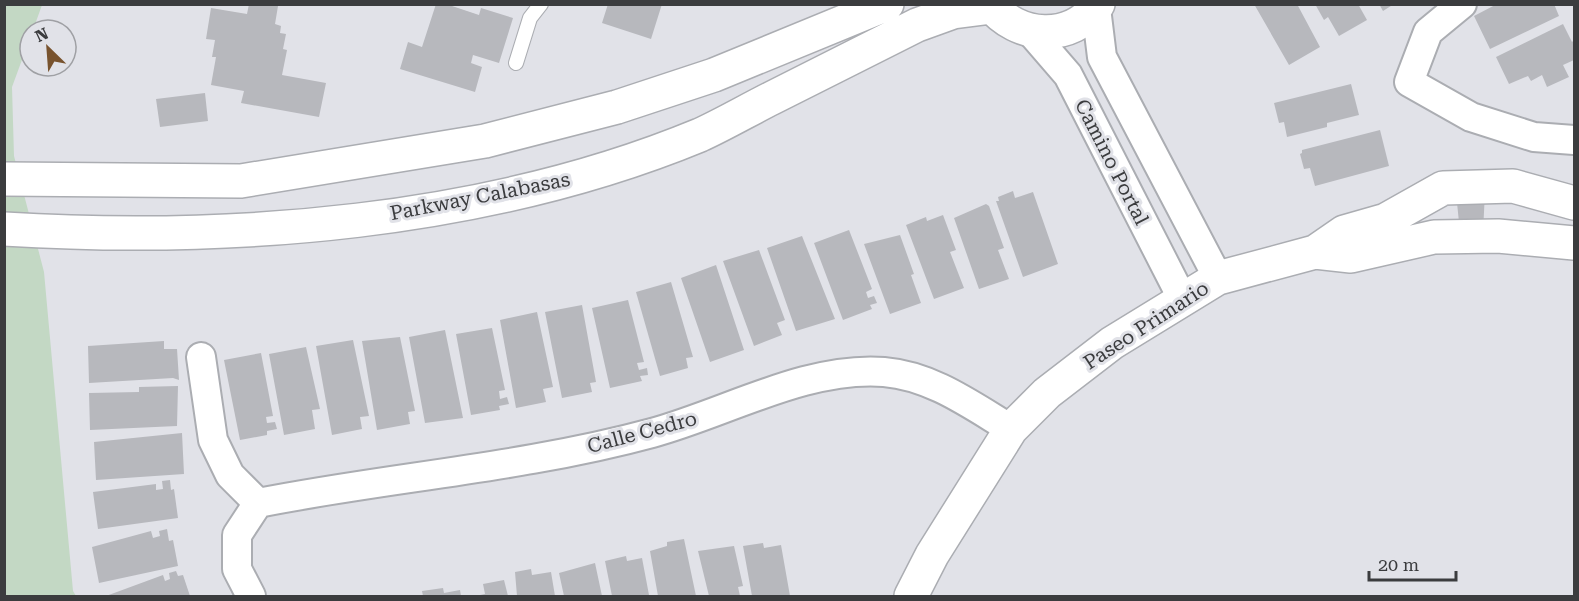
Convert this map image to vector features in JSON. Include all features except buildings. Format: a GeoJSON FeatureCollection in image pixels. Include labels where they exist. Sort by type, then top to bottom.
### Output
{"type":"FeatureCollection","features":[{"type":"Feature","properties":{"kind":"street"},"geometry":{"type":"LineString","coordinates":[[4,179],[241,181],[485,141],[618,107],[714,75],[887,4]]}},
{"type":"Feature","properties":{"kind":"street"},"geometry":{"type":"LineString","coordinates":[[1462,4],[1428,32],[1409,82],[1471,117],[1534,138],[1575,140]]}},
{"type":"Feature","properties":{"kind":"street"},"geometry":{"type":"LineString","coordinates":[[991,6],[1006,20],[1030,31],[1065,29],[1082,21],[1097,6]]}},
{"type":"Feature","properties":{"kind":"street","name":"Parkway Calabasas"},"geometry":{"type":"LineString","coordinates":[[4,229],[72,233],[183,233],[304,225],[437,209],[538,188],[621,164],[701,134],[917,25],[953,12],[991,6]]}},
{"type":"Feature","properties":{"kind":"street","name":"Camino Portal"},"geometry":{"type":"LineString","coordinates":[[1097,6],[1102,57],[1218,278]]}},
{"type":"Feature","properties":{"kind":"street","name":"Camino Portal"},"geometry":{"type":"LineString","coordinates":[[1030,31],[1068,75],[1183,300]]}},
{"type":"Feature","properties":{"kind":"street","name":"Paseo Primario"},"geometry":{"type":"LineString","coordinates":[[911,597],[932,555],[1011,429],[1047,393],[1112,343],[1218,278],[1315,252],[1344,232],[1386,220],[1443,188],[1513,186],[1575,203]]}},
{"type":"Feature","properties":{"kind":"street","name":"Paseo Primario"},"geometry":{"type":"LineString","coordinates":[[1315,252],[1351,256],[1434,237],[1498,236],[1575,243]]}},
{"type":"Feature","properties":{"kind":"street"},"geometry":{"type":"LineString","coordinates":[[201,357],[213,440],[230,475],[258,503],[237,535],[237,569],[251,597]]}},
{"type":"Feature","properties":{"kind":"street","name":"Calle Cedro"},"geometry":{"type":"LineString","coordinates":[[258,503],[324,490],[514,462],[652,433],[818,378],[848,372],[886,372],[937,385],[1011,429]]}},
{"type":"Feature","properties":{"kind":"lane"},"geometry":{"type":"LineString","coordinates":[[516,63],[530,18],[541,4]]}},
{"type":"Feature","properties":{"kind":"green space"},"geometry":{"type":"Polygon","coordinates":[[[4,5],[42,5],[37,18],[18,18],[18,71],[12,87],[14,156],[44,272],[73,591],[76,596],[5,596],[4,5]]]}}]}
